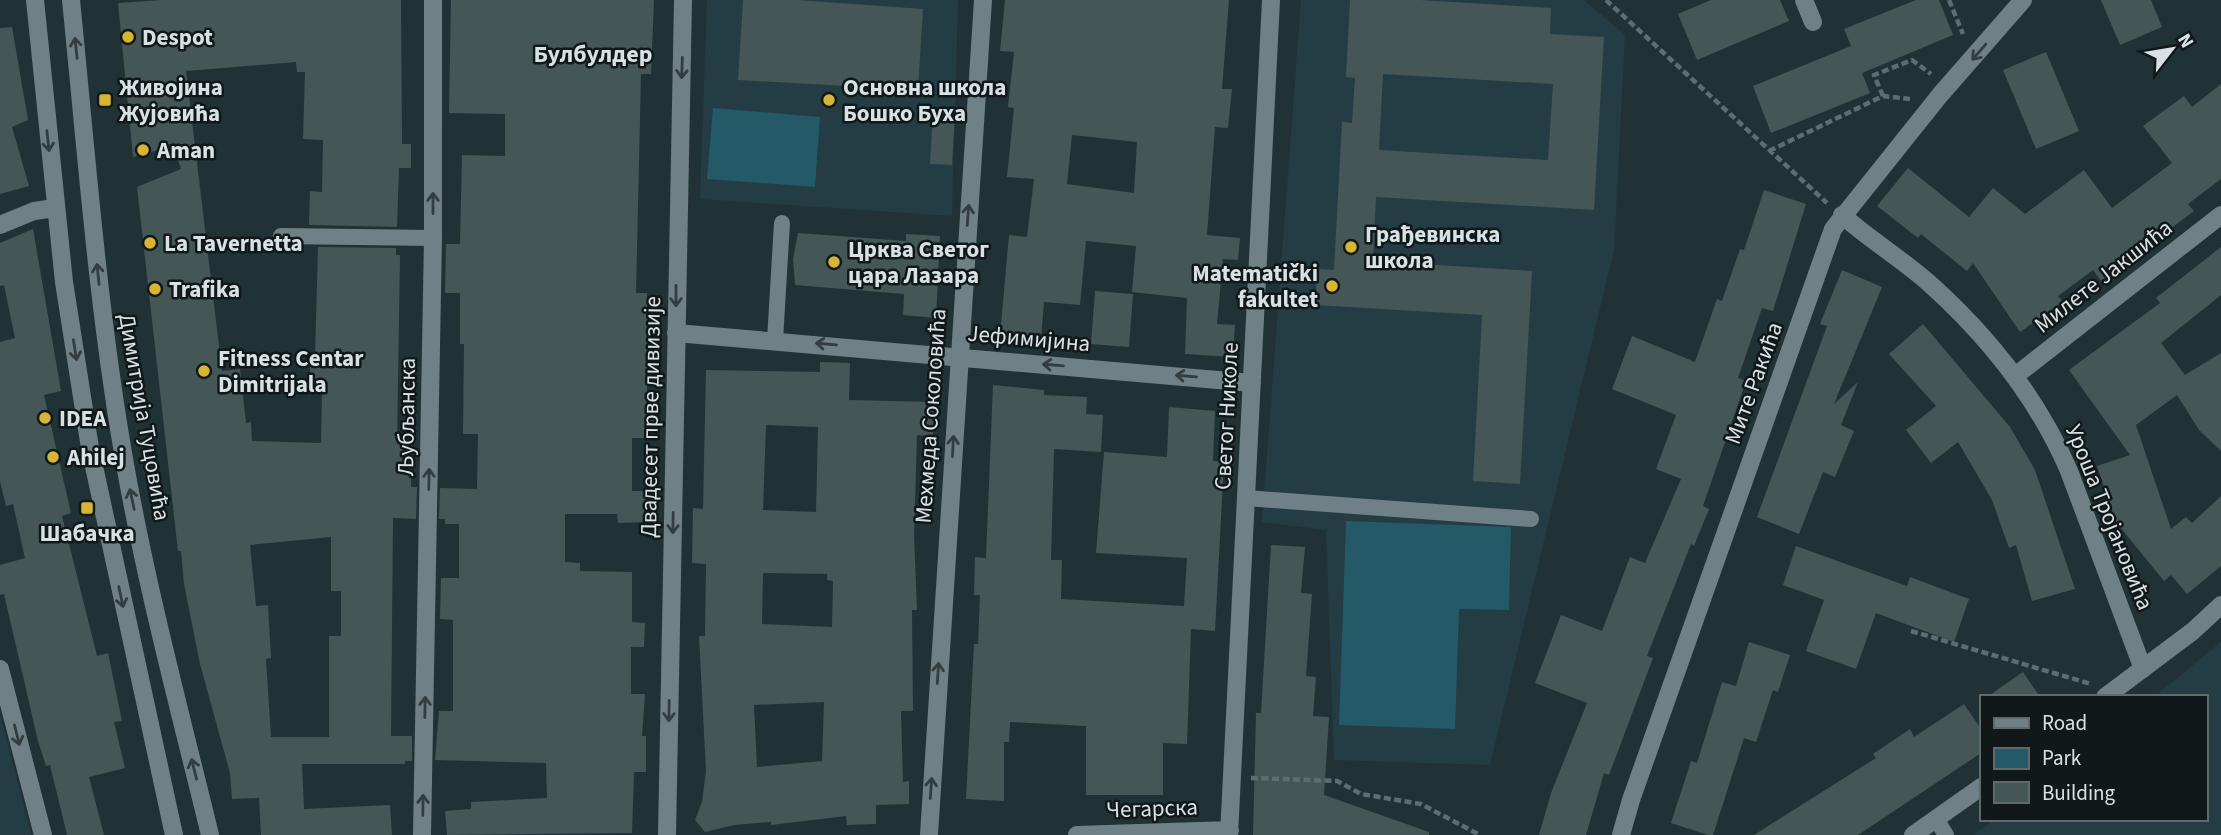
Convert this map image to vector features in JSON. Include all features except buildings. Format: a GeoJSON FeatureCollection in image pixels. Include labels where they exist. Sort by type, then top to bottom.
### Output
{"type":"FeatureCollection","features":[{"type":"Feature","properties":{"kind":"street"},"geometry":{"type":"LineString","coordinates":[[35,0],[55,208],[90,447],[174,835]]}},
{"type":"Feature","properties":{"kind":"street","name":"Димитрија Туцовића"},"geometry":{"type":"LineString","coordinates":[[71,0],[103,318],[122,449],[158,621],[210,835]]}},
{"type":"Feature","properties":{"kind":"street","name":"Љубљанска"},"geometry":{"type":"LineString","coordinates":[[422,835],[433,238],[433,0]]}},
{"type":"Feature","properties":{"kind":"street","name":"Двадесет прве дивизије"},"geometry":{"type":"LineString","coordinates":[[667,835],[683,0]]}},
{"type":"Feature","properties":{"kind":"street","name":"Мехмеда Соколовића"},"geometry":{"type":"LineString","coordinates":[[929,835],[983,0]]}},
{"type":"Feature","properties":{"kind":"street","name":"Светог Николе"},"geometry":{"type":"LineString","coordinates":[[1229,832],[1271,0]]}},
{"type":"Feature","properties":{"kind":"street"},"geometry":{"type":"LineString","coordinates":[[1804,0],[1813,22]]}},
{"type":"Feature","properties":{"kind":"street","name":"Мите Ракића"},"geometry":{"type":"LineString","coordinates":[[1621,835],[1635,787],[1833,229],[1835,209],[2023,0]]}},
{"type":"Feature","properties":{"kind":"street"},"geometry":{"type":"LineString","coordinates":[[0,225],[34,211],[55,208]]}},
{"type":"Feature","properties":{"kind":"street","name":"Уроша Тројановића"},"geometry":{"type":"LineString","coordinates":[[1835,209],[1928,282],[1964,316],[2015,376],[2066,462],[2143,669]]}},
{"type":"Feature","properties":{"kind":"street","name":"Милете Јакшића"},"geometry":{"type":"LineString","coordinates":[[2015,376],[2221,215]]}},
{"type":"Feature","properties":{"kind":"street","name":"Јефимијина"},"geometry":{"type":"LineString","coordinates":[[676,333],[1252,383]]}},
{"type":"Feature","properties":{"kind":"street"},"geometry":{"type":"LineString","coordinates":[[2108,694],[2221,605]]}},
{"type":"Feature","properties":{"kind":"street"},"geometry":{"type":"LineString","coordinates":[[0,669],[3,693],[43,835]]}},
{"type":"Feature","properties":{"kind":"street"},"geometry":{"type":"LineString","coordinates":[[1913,835],[1980,788]]}},
{"type":"Feature","properties":{"kind":"street","name":"Чегарска"},"geometry":{"type":"LineString","coordinates":[[1077,835],[1229,832]]}},
{"type":"Feature","properties":{"kind":"lane"},"geometry":{"type":"LineString","coordinates":[[775,340],[782,223]]}},
{"type":"Feature","properties":{"kind":"lane"},"geometry":{"type":"LineString","coordinates":[[281,236],[433,238]]}},
{"type":"Feature","properties":{"kind":"lane"},"geometry":{"type":"LineString","coordinates":[[1246,498],[1531,519]]}},
{"type":"Feature","properties":{"kind":"lane"},"geometry":{"type":"LineString","coordinates":[[1936,819],[1946,835]]}},
{"type":"Feature","properties":{"kind":"path"},"geometry":{"type":"LineString","coordinates":[[1606,0],[1835,209]]}},
{"type":"Feature","properties":{"kind":"path"},"geometry":{"type":"LineString","coordinates":[[1949,0],[1964,37]]}},
{"type":"Feature","properties":{"kind":"path"},"geometry":{"type":"LineString","coordinates":[[1883,96],[1874,75],[1912,60],[1931,74]]}},
{"type":"Feature","properties":{"kind":"path"},"geometry":{"type":"LineString","coordinates":[[1769,151],[1883,96],[1934,102]]}},
{"type":"Feature","properties":{"kind":"path"},"geometry":{"type":"LineString","coordinates":[[1911,631],[2080,680],[2108,694]]}},
{"type":"Feature","properties":{"kind":"path"},"geometry":{"type":"LineString","coordinates":[[1232,777],[1338,782],[1361,794],[1421,804],[1480,835]]}},
{"type":"Feature","properties":{"kind":"shaded area","name":"Основна школа Бошко Буха"},"geometry":{"type":"Polygon","coordinates":[[[707,0],[958,0],[952,216],[700,199],[707,0]]]}},
{"type":"Feature","properties":{"kind":"shaded area"},"geometry":{"type":"Polygon","coordinates":[[[1301,0],[1584,0],[1625,35],[1614,250],[1490,765],[1334,760],[1326,530],[1262,522],[1301,0]]]}},
{"type":"Feature","properties":{"kind":"shaded area"},"geometry":{"type":"Polygon","coordinates":[[[2221,642],[2221,835],[1974,835],[1992,821],[2207,821],[2207,695],[2156,695],[2221,642]]]}},
{"type":"Feature","properties":{"kind":"shaded area"},"geometry":{"type":"Polygon","coordinates":[[[0,714],[31,835],[0,835],[0,714]]]}},
{"type":"Feature","properties":{"kind":"green space"},"geometry":{"type":"Polygon","coordinates":[[[713,108],[820,117],[815,187],[707,179],[713,108]]]}},
{"type":"Feature","properties":{"kind":"green space"},"geometry":{"type":"Polygon","coordinates":[[[1346,521],[1511,527],[1509,610],[1459,609],[1455,729],[1339,725],[1346,521]]]}},
{"type":"Feature","properties":{"kind":"place","name":"Despot"},"geometry":{"type":"Point","coordinates":[128,37]}},
{"type":"Feature","properties":{"kind":"place","name":"Живојина Жујовића"},"geometry":{"type":"Point","coordinates":[105,100]}},
{"type":"Feature","properties":{"kind":"place","name":"Основна школа Бошко Буха"},"geometry":{"type":"Point","coordinates":[829,100]}},
{"type":"Feature","properties":{"kind":"place","name":"Aman"},"geometry":{"type":"Point","coordinates":[143,150]}},
{"type":"Feature","properties":{"kind":"place","name":"La Tavernetta"},"geometry":{"type":"Point","coordinates":[150,243]}},
{"type":"Feature","properties":{"kind":"place","name":"Грађевинска школа"},"geometry":{"type":"Point","coordinates":[1351,247]}},
{"type":"Feature","properties":{"kind":"place","name":"Црква Светог цара Лазара"},"geometry":{"type":"Point","coordinates":[834,262]}},
{"type":"Feature","properties":{"kind":"place","name":"Matematički fakultet"},"geometry":{"type":"Point","coordinates":[1332,286]}},
{"type":"Feature","properties":{"kind":"place","name":"Trafika"},"geometry":{"type":"Point","coordinates":[155,289]}},
{"type":"Feature","properties":{"kind":"place","name":"Fitness Centar Dimitrijala"},"geometry":{"type":"Point","coordinates":[204,371]}},
{"type":"Feature","properties":{"kind":"place","name":"IDEA"},"geometry":{"type":"Point","coordinates":[45,418]}},
{"type":"Feature","properties":{"kind":"place","name":"Ahilej"},"geometry":{"type":"Point","coordinates":[53,457]}},
{"type":"Feature","properties":{"kind":"place","name":"Шабачка"},"geometry":{"type":"Point","coordinates":[87,508]}},
{"type":"Feature","properties":{"kind":"district","name":"Булбулдер"},"geometry":{"type":"Point","coordinates":[593,54]}}]}
